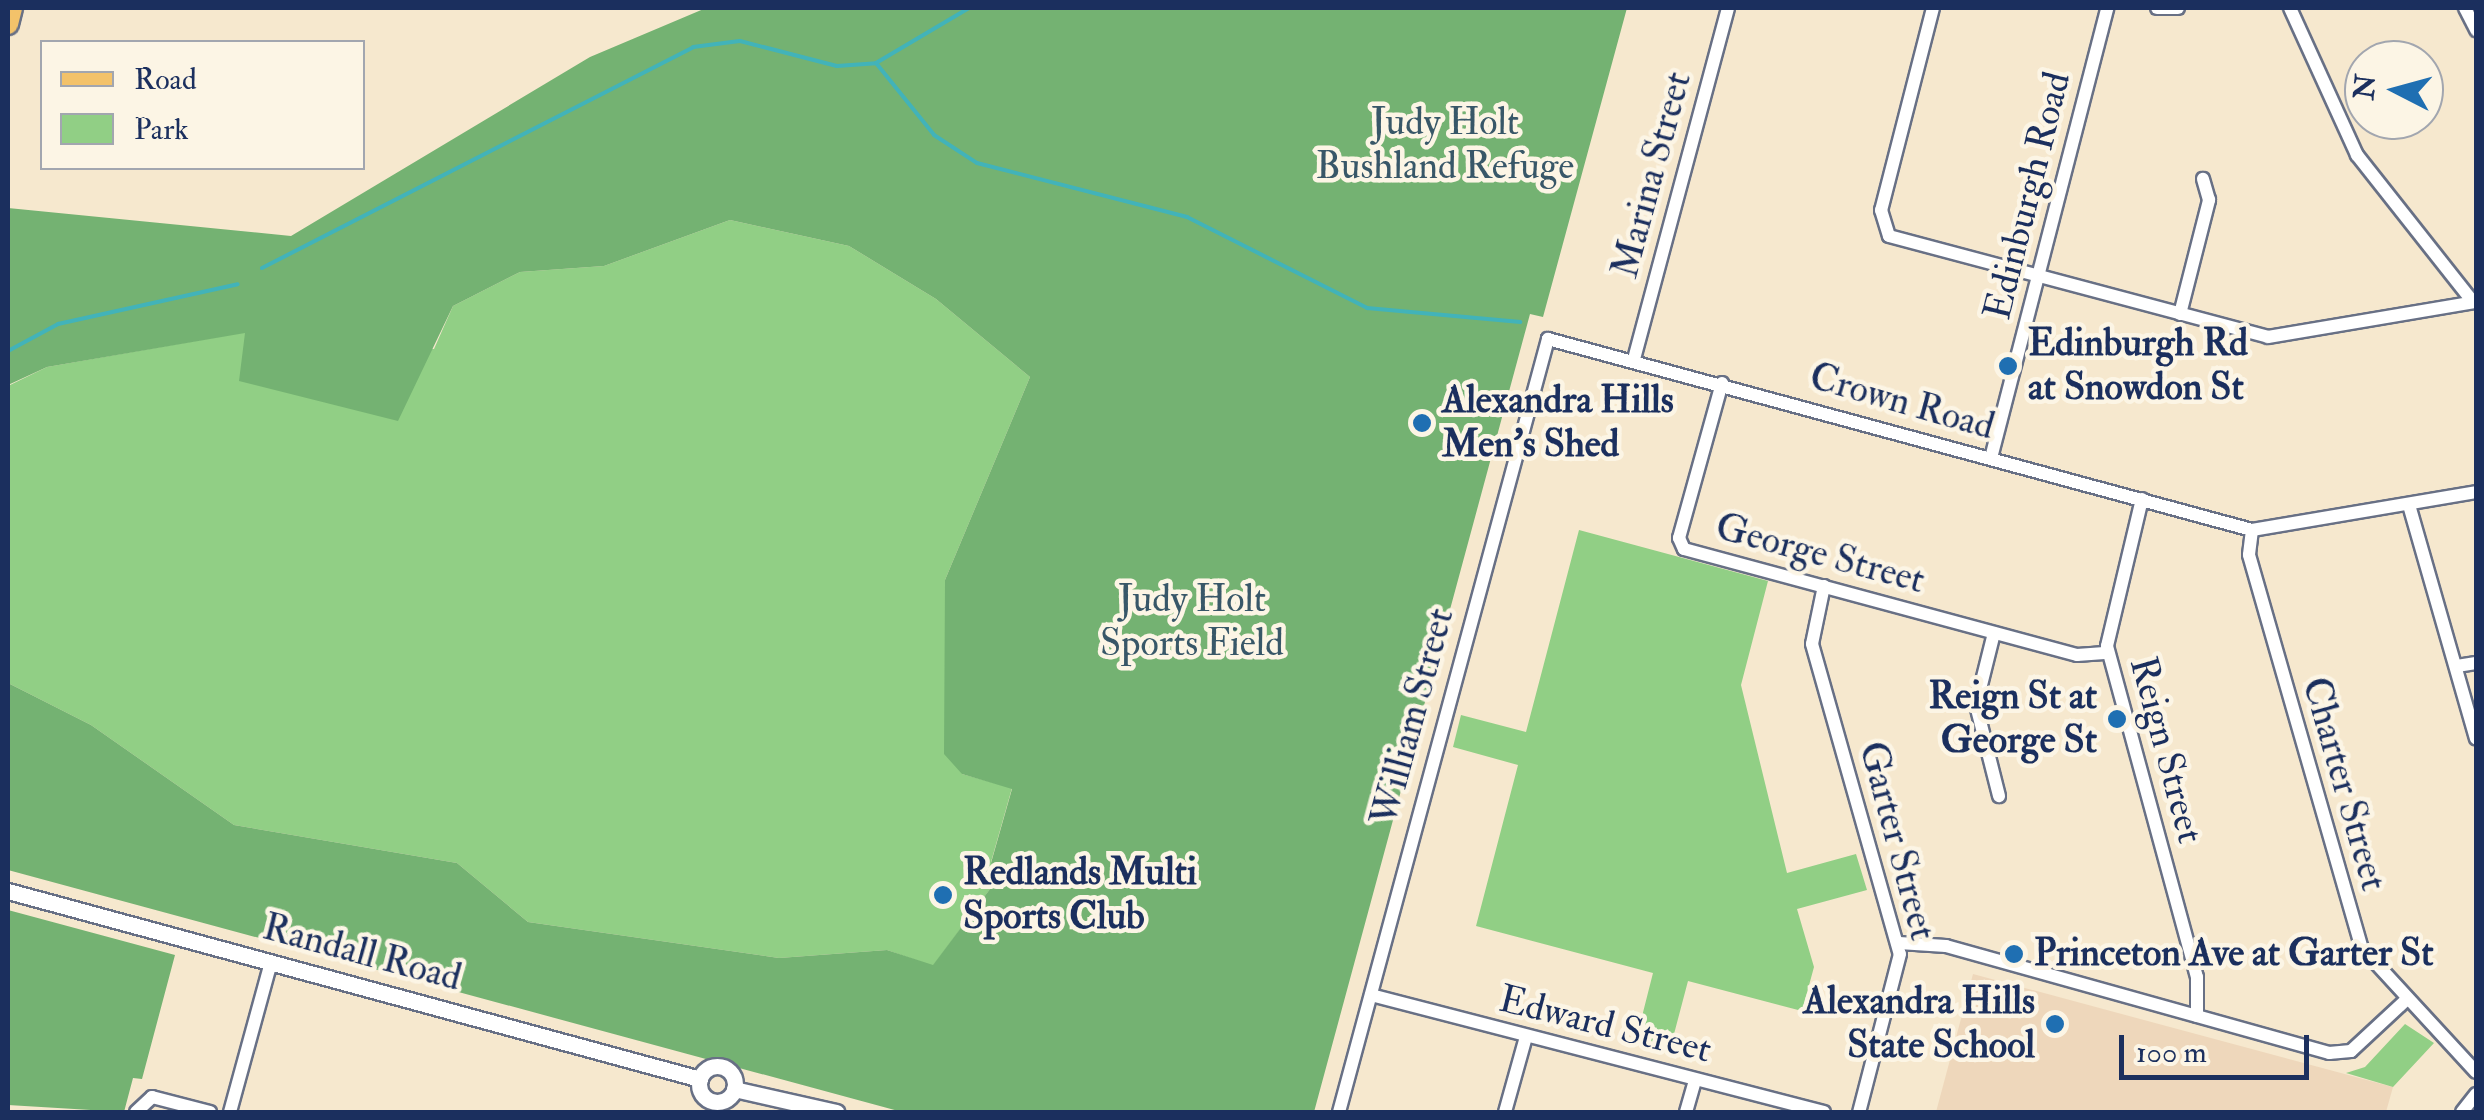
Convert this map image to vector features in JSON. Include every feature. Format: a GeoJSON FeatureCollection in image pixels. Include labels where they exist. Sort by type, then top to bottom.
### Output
{"type":"FeatureCollection","features":[{"type":"Feature","properties":{"kind":"main road"},"geometry":{"type":"LineString","coordinates":[[8,24],[12,8]]}},
{"type":"Feature","properties":{"kind":"street","name":"Marina Street"},"geometry":{"type":"LineString","coordinates":[[1634,358],[1728,8]]}},
{"type":"Feature","properties":{"kind":"street"},"geometry":{"type":"LineString","coordinates":[[1933,8],[1881,227],[2038,277],[2268,337],[2475,302],[2357,155],[2290,8]]}},
{"type":"Feature","properties":{"kind":"street","name":"Edinburgh Road"},"geometry":{"type":"LineString","coordinates":[[1991,458],[2107,8]]}},
{"type":"Feature","properties":{"kind":"street"},"geometry":{"type":"LineString","coordinates":[[2157,8],[2178,8]]}},
{"type":"Feature","properties":{"kind":"street"},"geometry":{"type":"LineString","coordinates":[[2465,8],[2476,30]]}},
{"type":"Feature","properties":{"kind":"street"},"geometry":{"type":"LineString","coordinates":[[2180,314],[2209,200],[2203,179]]}},
{"type":"Feature","properties":{"kind":"street","name":"Crown Road"},"geometry":{"type":"LineString","coordinates":[[1548,339],[1634,358],[2252,530],[2476,492]]}},
{"type":"Feature","properties":{"kind":"street","name":"William Street"},"geometry":{"type":"LineString","coordinates":[[1339,1112],[1548,339]]}},
{"type":"Feature","properties":{"kind":"street","name":"George Street"},"geometry":{"type":"LineString","coordinates":[[1722,382],[1679,538],[1684,549],[2084,657],[2108,654]]}},
{"type":"Feature","properties":{"kind":"street","name":"Reign Street"},"geometry":{"type":"LineString","coordinates":[[2142,499],[2108,654],[2197,977],[2197,1016]]}},
{"type":"Feature","properties":{"kind":"street"},"geometry":{"type":"LineString","coordinates":[[2410,505],[2476,739]]}},
{"type":"Feature","properties":{"kind":"street","name":"Charter Street"},"geometry":{"type":"LineString","coordinates":[[2252,530],[2249,555],[2352,920],[2406,1000],[2476,1072]]}},
{"type":"Feature","properties":{"kind":"street","name":"Garter Street"},"geometry":{"type":"LineString","coordinates":[[1824,586],[1812,644],[1899,942],[1860,1112]]}},
{"type":"Feature","properties":{"kind":"street"},"geometry":{"type":"LineString","coordinates":[[1994,633],[1976,706],[1999,796]]}},
{"type":"Feature","properties":{"kind":"street"},"geometry":{"type":"LineString","coordinates":[[2457,666],[2476,662]]}},
{"type":"Feature","properties":{"kind":"street","name":"Randall Road"},"geometry":{"type":"LineString","coordinates":[[8,891],[700,1080],[720,1066],[734,1089],[836,1112]]}},
{"type":"Feature","properties":{"kind":"street"},"geometry":{"type":"LineString","coordinates":[[1899,942],[1932,943],[2341,1054],[2406,1000]]}},
{"type":"Feature","properties":{"kind":"street"},"geometry":{"type":"LineString","coordinates":[[230,1112],[271,962]]}},
{"type":"Feature","properties":{"kind":"street","name":"Edward Street"},"geometry":{"type":"LineString","coordinates":[[1370,994],[1824,1112]]}},
{"type":"Feature","properties":{"kind":"street"},"geometry":{"type":"LineString","coordinates":[[1505,1112],[1526,1036]]}},
{"type":"Feature","properties":{"kind":"street"},"geometry":{"type":"LineString","coordinates":[[700,1080],[710,1106],[734,1089]]}},
{"type":"Feature","properties":{"kind":"street"},"geometry":{"type":"LineString","coordinates":[[1686,1112],[1695,1080]]}},
{"type":"Feature","properties":{"kind":"street"},"geometry":{"type":"LineString","coordinates":[[2462,1112],[2476,1094]]}},
{"type":"Feature","properties":{"kind":"street"},"geometry":{"type":"LineString","coordinates":[[140,1106],[210,1112]]}},
{"type":"Feature","properties":{"kind":"shaded area","name":"Alexandra Hills State School"},"geometry":{"type":"Polygon","coordinates":[[[1973,974],[2393,1087],[2386,1112],[1936,1112],[1973,974]]]}},
{"type":"Feature","properties":{"kind":"green space","name":"Judy Holt Sports Field"},"geometry":{"type":"Polygon","coordinates":[[[706,8],[1627,8],[1543,317],[1530,314],[1314,1112],[902,1112],[8,870],[8,683],[91,725],[234,825],[457,863],[528,922],[779,958],[887,950],[933,965],[999,877],[991,863],[1012,789],[962,774],[944,754],[945,580],[1030,377],[936,299],[849,246],[730,220],[604,266],[520,272],[453,306],[398,421],[239,381],[245,333],[47,367],[8,385],[8,208],[291,236],[590,57],[706,8]]]}},
{"type":"Feature","properties":{"kind":"green space"},"geometry":{"type":"Polygon","coordinates":[[[730,220],[849,246],[936,299],[1030,377],[945,580],[962,774],[1012,788],[991,862],[999,877],[933,966],[887,950],[779,958],[528,922],[457,863],[234,825],[91,725],[8,683],[8,386],[47,367],[246,332],[434,349],[453,306],[520,272],[604,266],[730,220]]]}},
{"type":"Feature","properties":{"kind":"green space"},"geometry":{"type":"Polygon","coordinates":[[[1579,530],[1768,581],[1741,685],[1787,873],[1856,854],[1867,890],[1797,909],[1814,967],[1802,1011],[1688,981],[1669,1053],[1635,1044],[1653,973],[1476,926],[1518,765],[1453,747],[1461,715],[1526,732],[1579,530]]]}},
{"type":"Feature","properties":{"kind":"green space"},"geometry":{"type":"Polygon","coordinates":[[[8,910],[175,955],[142,1079],[133,1078],[124,1112],[8,1105],[8,910]]]}},
{"type":"Feature","properties":{"kind":"green space"},"geometry":{"type":"Polygon","coordinates":[[[2405,1024],[2434,1043],[2393,1087],[2346,1073],[2365,1067],[2405,1024]]]}},
{"type":"Feature","properties":{"kind":"waterway"},"geometry":{"type":"LineString","coordinates":[[262,268],[693,47],[740,41],[837,66],[876,63],[969,8]]}},
{"type":"Feature","properties":{"kind":"waterway"},"geometry":{"type":"LineString","coordinates":[[876,63],[934,135],[977,163],[1187,217],[1367,308],[1520,322]]}},
{"type":"Feature","properties":{"kind":"waterway"},"geometry":{"type":"LineString","coordinates":[[8,351],[58,324],[238,284]]}},
{"type":"Feature","properties":{"kind":"place","name":"Edinburgh Rd at Snowdon St"},"geometry":{"type":"Point","coordinates":[2008,366]}},
{"type":"Feature","properties":{"kind":"place","name":"Alexandra Hills Men's Shed"},"geometry":{"type":"Point","coordinates":[1422,423]}},
{"type":"Feature","properties":{"kind":"place","name":"Reign St at George St"},"geometry":{"type":"Point","coordinates":[2117,719]}},
{"type":"Feature","properties":{"kind":"place","name":"Redlands Multi Sports Club"},"geometry":{"type":"Point","coordinates":[943,895]}},
{"type":"Feature","properties":{"kind":"place","name":"Princeton Ave at Garter St"},"geometry":{"type":"Point","coordinates":[2014,954]}},
{"type":"Feature","properties":{"kind":"place","name":"Alexandra Hills State School"},"geometry":{"type":"Point","coordinates":[2055,1024]}},
{"type":"Feature","properties":{"kind":"park label","name":"Judy Holt Bushland Refuge"},"geometry":{"type":"Point","coordinates":[1445,145]}}]}
